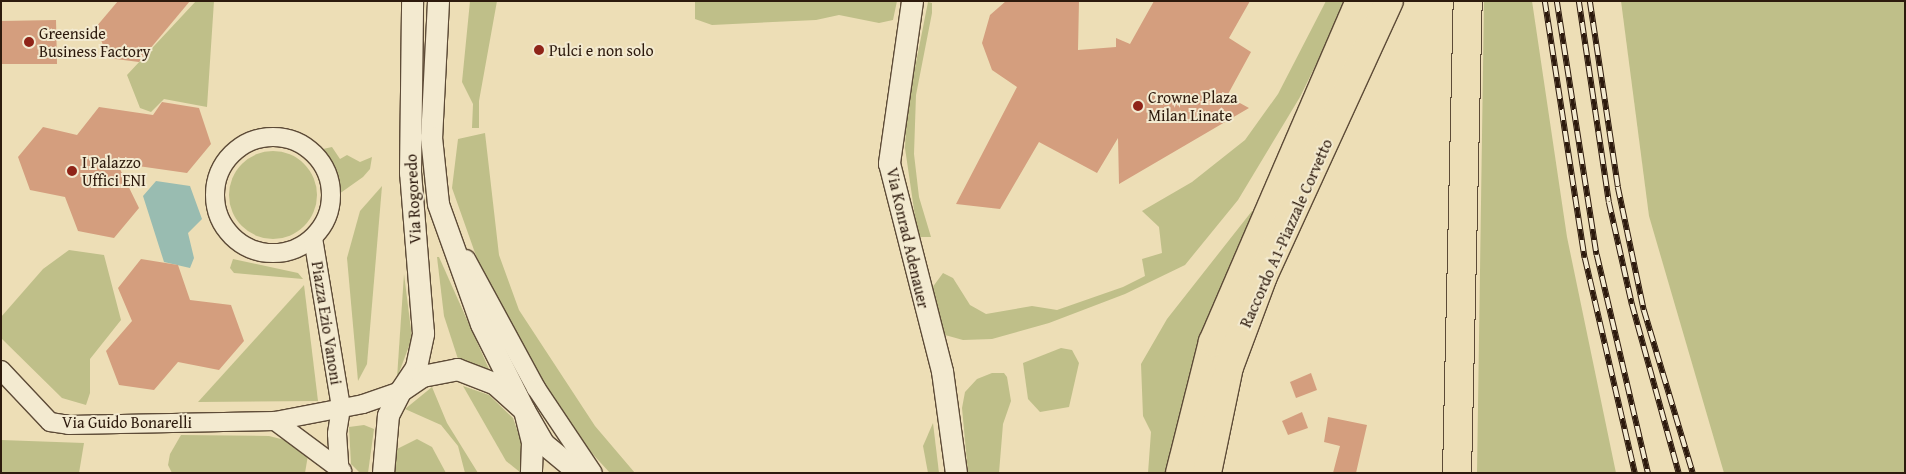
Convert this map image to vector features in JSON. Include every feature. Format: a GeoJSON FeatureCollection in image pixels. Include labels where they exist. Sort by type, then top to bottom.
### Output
{"type":"FeatureCollection","features":[{"type":"Feature","properties":{"kind":"highway","name":"Raccordo A1-Piazzale Corvetto"},"geometry":{"type":"LineString","coordinates":[[1180,473],[1213,342],[1360,1]]}},
{"type":"Feature","properties":{"kind":"highway","name":"Raccordo A1-Piazzale Corvetto"},"geometry":{"type":"LineString","coordinates":[[1207,473],[1229,367],[1260,285],[1389,1]]}},
{"type":"Feature","properties":{"kind":"highway"},"geometry":{"type":"LineString","coordinates":[[1457,473],[1468,1]]}},
{"type":"Feature","properties":{"kind":"street","name":"Via Rogoredo"},"geometry":{"type":"LineString","coordinates":[[383,473],[388,415],[400,391],[416,367],[423,333],[410,173],[412,1]]}},
{"type":"Feature","properties":{"kind":"street"},"geometry":{"type":"LineString","coordinates":[[438,1],[431,137],[438,204],[478,316],[527,420],[531,473]]}},
{"type":"Feature","properties":{"kind":"street","name":"Via Konrad Adenauer"},"geometry":{"type":"LineString","coordinates":[[912,1],[889,163],[942,371],[956,473]]}},
{"type":"Feature","properties":{"kind":"street"},"geometry":{"type":"LineString","coordinates":[[269,137],[299,144],[314,154],[330,184],[330,202],[326,219],[312,238],[286,252],[268,253],[235,239],[216,208],[220,172],[230,157],[244,145],[269,137]]}},
{"type":"Feature","properties":{"kind":"street"},"geometry":{"type":"LineString","coordinates":[[438,204],[536,388],[593,473]]}},
{"type":"Feature","properties":{"kind":"street","name":"Piazza Ezio Vanoni"},"geometry":{"type":"LineString","coordinates":[[312,238],[341,408],[337,471]]}},
{"type":"Feature","properties":{"kind":"street"},"geometry":{"type":"LineString","coordinates":[[400,391],[422,376],[457,369],[494,383],[527,420],[544,444],[578,473]]}},
{"type":"Feature","properties":{"kind":"street","name":"Via Guido Bonarelli"},"geometry":{"type":"LineString","coordinates":[[1,370],[50,422],[69,425],[275,421],[341,408],[400,391]]}},
{"type":"Feature","properties":{"kind":"street"},"geometry":{"type":"LineString","coordinates":[[275,421],[337,471]]}},
{"type":"Feature","properties":{"kind":"green space"},"geometry":{"type":"Polygon","coordinates":[[[196,1],[214,1],[207,107],[164,99],[151,112],[140,108],[127,75],[196,1]]]}},
{"type":"Feature","properties":{"kind":"green space"},"geometry":{"type":"Polygon","coordinates":[[[470,1],[497,1],[479,101],[479,128],[472,128],[473,104],[462,82],[470,1]]]}},
{"type":"Feature","properties":{"kind":"green space"},"geometry":{"type":"Polygon","coordinates":[[[695,1],[897,1],[893,20],[879,23],[839,15],[816,20],[712,25],[695,19],[695,1]]]}},
{"type":"Feature","properties":{"kind":"green space"},"geometry":{"type":"Polygon","coordinates":[[[1326,1],[1347,1],[1300,97],[1238,200],[1185,265],[1125,294],[1049,323],[992,339],[963,340],[945,335],[932,297],[932,288],[943,273],[953,278],[970,305],[986,314],[1032,306],[1057,310],[1123,287],[1145,276],[1142,259],[1162,253],[1159,227],[1142,211],[1192,182],[1245,140],[1278,94],[1326,1]]]}},
{"type":"Feature","properties":{"kind":"green space"},"geometry":{"type":"Polygon","coordinates":[[[1484,1],[1532,1],[1567,237],[1616,473],[1477,473],[1484,1]]]}},
{"type":"Feature","properties":{"kind":"green space"},"geometry":{"type":"Polygon","coordinates":[[[1621,1],[1905,1],[1905,473],[1724,473],[1649,216],[1621,1]]]}},
{"type":"Feature","properties":{"kind":"green space"},"geometry":{"type":"Polygon","coordinates":[[[928,2],[932,3],[932,13],[916,95],[914,154],[919,197],[931,237],[918,237],[905,148],[907,108],[928,2]]]}},
{"type":"Feature","properties":{"kind":"green space"},"geometry":{"type":"Polygon","coordinates":[[[485,133],[499,255],[519,310],[595,426],[635,473],[610,473],[589,450],[528,365],[480,267],[452,188],[458,139],[485,133]]]}},
{"type":"Feature","properties":{"kind":"green space"},"geometry":{"type":"Polygon","coordinates":[[[332,147],[340,159],[347,155],[360,162],[372,157],[370,169],[363,177],[339,194],[323,149],[332,147]]]}},
{"type":"Feature","properties":{"kind":"green space"},"geometry":{"type":"Polygon","coordinates":[[[273,151],[290,155],[304,164],[313,178],[317,195],[313,212],[304,226],[290,235],[273,239],[256,235],[242,226],[233,212],[229,195],[233,178],[242,164],[256,155],[273,151]]]}},
{"type":"Feature","properties":{"kind":"green space"},"geometry":{"type":"Polygon","coordinates":[[[382,186],[367,364],[358,381],[347,258],[360,211],[382,186]]]}},
{"type":"Feature","properties":{"kind":"green space"},"geometry":{"type":"Polygon","coordinates":[[[1252,211],[1256,214],[1172,473],[1148,473],[1151,432],[1143,416],[1141,364],[1167,319],[1252,211]]]}},
{"type":"Feature","properties":{"kind":"green space"},"geometry":{"type":"Polygon","coordinates":[[[69,250],[104,255],[121,320],[90,359],[90,393],[86,405],[62,398],[1,338],[1,317],[43,269],[69,250]]]}},
{"type":"Feature","properties":{"kind":"green space"},"geometry":{"type":"Polygon","coordinates":[[[437,257],[439,257],[489,369],[458,359],[444,316],[437,257]]]}},
{"type":"Feature","properties":{"kind":"green space"},"geometry":{"type":"Polygon","coordinates":[[[233,259],[298,273],[303,279],[234,273],[230,268],[233,259]]]}},
{"type":"Feature","properties":{"kind":"green space"},"geometry":{"type":"Polygon","coordinates":[[[404,274],[412,338],[397,378],[404,274]]]}},
{"type":"Feature","properties":{"kind":"green space"},"geometry":{"type":"Polygon","coordinates":[[[304,285],[318,401],[198,402],[304,285]]]}},
{"type":"Feature","properties":{"kind":"green space"},"geometry":{"type":"Polygon","coordinates":[[[1061,348],[1072,350],[1079,363],[1069,407],[1040,412],[1028,399],[1023,363],[1061,348]]]}},
{"type":"Feature","properties":{"kind":"green space"},"geometry":{"type":"Polygon","coordinates":[[[992,373],[1004,373],[1007,377],[1011,401],[1003,424],[999,473],[968,473],[962,408],[965,392],[977,379],[992,373]]]}},
{"type":"Feature","properties":{"kind":"green space"},"geometry":{"type":"Polygon","coordinates":[[[463,386],[489,395],[513,418],[523,447],[521,473],[506,461],[463,386]]]}},
{"type":"Feature","properties":{"kind":"green space"},"geometry":{"type":"Polygon","coordinates":[[[432,387],[447,423],[478,473],[465,473],[458,446],[441,425],[405,409],[432,387]]]}},
{"type":"Feature","properties":{"kind":"green space"},"geometry":{"type":"Polygon","coordinates":[[[933,423],[939,473],[928,473],[923,446],[933,423]]]}},
{"type":"Feature","properties":{"kind":"green space"},"geometry":{"type":"Polygon","coordinates":[[[364,425],[374,429],[368,473],[360,473],[351,464],[349,427],[364,425]]]}},
{"type":"Feature","properties":{"kind":"green space"},"geometry":{"type":"Polygon","coordinates":[[[181,435],[269,436],[289,441],[308,455],[305,473],[172,473],[168,465],[170,454],[181,435]]]}},
{"type":"Feature","properties":{"kind":"green space"},"geometry":{"type":"Polygon","coordinates":[[[417,439],[432,447],[446,473],[394,473],[397,449],[417,439]]]}},
{"type":"Feature","properties":{"kind":"green space"},"geometry":{"type":"Polygon","coordinates":[[[1,440],[84,443],[79,473],[1,473],[1,440]]]}},
{"type":"Feature","properties":{"kind":"water"},"geometry":{"type":"Polygon","coordinates":[[[156,181],[190,186],[202,219],[188,233],[194,258],[190,268],[164,262],[143,196],[156,181]]]}},
{"type":"Feature","properties":{"kind":"building"},"geometry":{"type":"Polygon","coordinates":[[[118,1],[190,1],[139,62],[108,58],[96,27],[118,1]]]}},
{"type":"Feature","properties":{"kind":"building","name":"Crowne Plaza Milan Linate"},"geometry":{"type":"Polygon","coordinates":[[[1006,1],[1079,1],[1078,50],[1116,47],[1116,38],[1130,44],[1154,1],[1250,1],[1229,38],[1251,52],[1227,96],[1249,108],[1119,184],[1118,138],[1097,173],[1039,142],[1000,209],[956,204],[1017,87],[992,70],[982,43],[990,15],[1006,1]]]}},
{"type":"Feature","properties":{"kind":"building","name":"Greenside Business Factory"},"geometry":{"type":"Polygon","coordinates":[[[56,20],[57,64],[1,64],[1,21],[56,20]]]}},
{"type":"Feature","properties":{"kind":"building","name":"I Palazzo Uffici ENI"},"geometry":{"type":"Polygon","coordinates":[[[162,102],[199,108],[211,144],[187,173],[117,163],[139,208],[114,238],[78,231],[65,197],[30,190],[18,157],[43,127],[77,135],[99,107],[153,115],[162,102]]]}},
{"type":"Feature","properties":{"kind":"building"},"geometry":{"type":"Polygon","coordinates":[[[141,259],[178,265],[190,300],[231,305],[244,341],[219,370],[178,362],[154,390],[119,385],[106,351],[132,321],[118,288],[141,259]]]}},
{"type":"Feature","properties":{"kind":"building"},"geometry":{"type":"Polygon","coordinates":[[[1311,373],[1317,390],[1296,398],[1290,382],[1311,373]]]}},
{"type":"Feature","properties":{"kind":"building"},"geometry":{"type":"Polygon","coordinates":[[[1302,412],[1308,428],[1288,435],[1282,421],[1302,412]]]}},
{"type":"Feature","properties":{"kind":"building"},"geometry":{"type":"Polygon","coordinates":[[[1328,417],[1367,425],[1356,473],[1333,473],[1340,446],[1324,442],[1328,417]]]}},
{"type":"Feature","properties":{"kind":"railway"},"geometry":{"type":"LineString","coordinates":[[1545,1],[1585,258],[1635,473]]}},
{"type":"Feature","properties":{"kind":"railway"},"geometry":{"type":"LineString","coordinates":[[1557,1],[1597,255],[1648,473]]}},
{"type":"Feature","properties":{"kind":"railway"},"geometry":{"type":"LineString","coordinates":[[1579,1],[1609,202],[1632,304],[1679,473]]}},
{"type":"Feature","properties":{"kind":"railway"},"geometry":{"type":"LineString","coordinates":[[1590,1],[1618,187],[1644,310],[1693,473]]}},
{"type":"Feature","properties":{"kind":"place","name":"Greenside Business Factory"},"geometry":{"type":"Point","coordinates":[29,42]}},
{"type":"Feature","properties":{"kind":"place","name":"Pulci e non solo"},"geometry":{"type":"Point","coordinates":[539,50]}},
{"type":"Feature","properties":{"kind":"place","name":"Crowne Plaza Milan Linate"},"geometry":{"type":"Point","coordinates":[1138,106]}},
{"type":"Feature","properties":{"kind":"place","name":"I Palazzo Uffici ENI"},"geometry":{"type":"Point","coordinates":[72,171]}}]}
